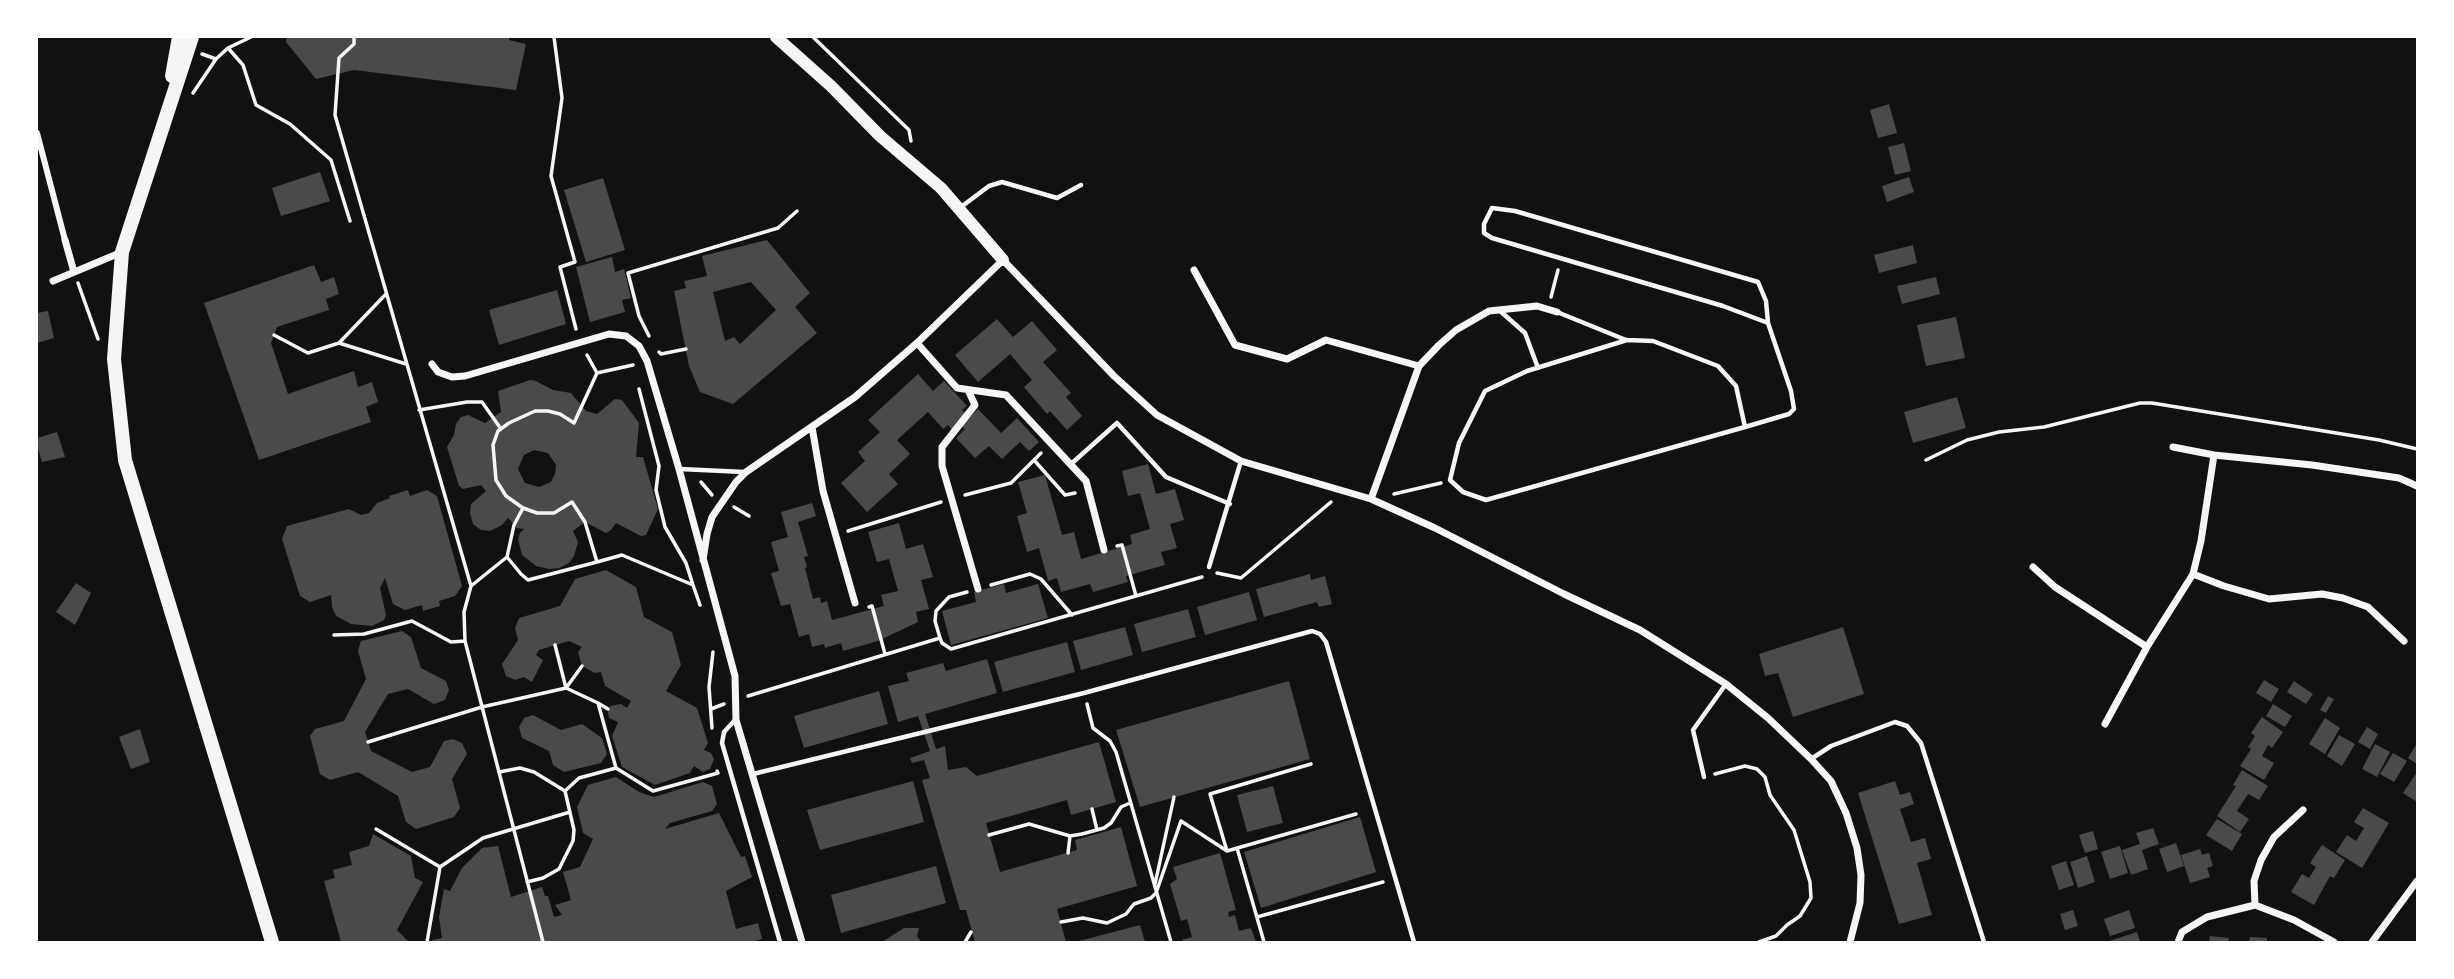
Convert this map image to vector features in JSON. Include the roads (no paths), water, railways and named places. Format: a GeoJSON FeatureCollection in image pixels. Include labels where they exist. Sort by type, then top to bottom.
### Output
{"type":"FeatureCollection","features":[{"type":"Feature","properties":{"kind":"main road"},"geometry":{"type":"LineString","coordinates":[[164,119],[179,37]]}},
{"type":"Feature","properties":{"kind":"main road"},"geometry":{"type":"LineString","coordinates":[[192,37],[122,252],[114,359],[125,460],[272,942]]}},
{"type":"Feature","properties":{"kind":"street"},"geometry":{"type":"LineString","coordinates":[[776,37],[831,86],[880,136],[941,188],[957,210],[1003,260],[1114,376],[1157,415],[1241,461],[1371,499],[1436,528],[1640,630],[1726,684],[1768,718],[1831,782],[1846,813],[1857,848],[1861,875],[1860,903],[1850,942]]}},
{"type":"Feature","properties":{"kind":"street"},"geometry":{"type":"LineString","coordinates":[[37,133],[74,272]]}},
{"type":"Feature","properties":{"kind":"street"},"geometry":{"type":"LineString","coordinates":[[53,281],[122,252]]}},
{"type":"Feature","properties":{"kind":"street"},"geometry":{"type":"LineString","coordinates":[[704,560],[712,517],[722,500],[746,472],[855,397],[1003,260]]}},
{"type":"Feature","properties":{"kind":"street"},"geometry":{"type":"LineString","coordinates":[[1194,270],[1235,345],[1287,359],[1326,340],[1419,366]]}},
{"type":"Feature","properties":{"kind":"street"},"geometry":{"type":"LineString","coordinates":[[1371,499],[1419,366],[1456,330],[1473,319],[1498,310],[1537,306],[1557,312]]}},
{"type":"Feature","properties":{"kind":"street"},"geometry":{"type":"LineString","coordinates":[[432,364],[438,372],[452,377],[465,376],[609,334],[620,334],[636,343],[644,355],[679,469],[735,676],[736,720],[802,942]]}},
{"type":"Feature","properties":{"kind":"street"},"geometry":{"type":"LineString","coordinates":[[916,343],[957,388],[1006,395],[1086,481],[1104,550]]}},
{"type":"Feature","properties":{"kind":"street"},"geometry":{"type":"LineString","coordinates":[[968,390],[975,405],[942,447],[942,466],[978,589]]}},
{"type":"Feature","properties":{"kind":"street"},"geometry":{"type":"LineString","coordinates":[[812,427],[823,491],[855,603]]}},
{"type":"Feature","properties":{"kind":"street"},"geometry":{"type":"LineString","coordinates":[[2173,447],[2214,455],[2399,478],[2417,486]]}},
{"type":"Feature","properties":{"kind":"street"},"geometry":{"type":"LineString","coordinates":[[2105,724],[2147,647],[2193,574],[2201,541],[2214,455]]}},
{"type":"Feature","properties":{"kind":"street"},"geometry":{"type":"LineString","coordinates":[[2033,568],[2055,587],[2147,647]]}},
{"type":"Feature","properties":{"kind":"street"},"geometry":{"type":"LineString","coordinates":[[2193,574],[2269,599],[2322,594],[2343,598],[2368,607],[2404,641]]}},
{"type":"Feature","properties":{"kind":"street"},"geometry":{"type":"LineString","coordinates":[[2255,905],[2254,881],[2260,860],[2274,837],[2303,810]]}},
{"type":"Feature","properties":{"kind":"street"},"geometry":{"type":"LineString","coordinates":[[2372,942],[2417,881]]}},
{"type":"Feature","properties":{"kind":"street"},"geometry":{"type":"LineString","coordinates":[[2178,942],[2182,932],[2207,917],[2255,905],[2294,919],[2334,942]]}},
{"type":"Feature","properties":{"kind":"lane"},"geometry":{"type":"LineString","coordinates":[[957,210],[989,186],[1002,182],[1057,198],[1081,185]]}},
{"type":"Feature","properties":{"kind":"lane"},"geometry":{"type":"LineString","coordinates":[[1627,340],[1538,368],[1485,391],[1459,443],[1450,481],[1463,492],[1486,500],[1789,414],[1794,409],[1791,391],[1768,323],[1766,301],[1758,282],[1515,211],[1492,208],[1484,224],[1484,233],[1492,238],[1723,306],[1768,323]]}},
{"type":"Feature","properties":{"kind":"lane"},"geometry":{"type":"LineString","coordinates":[[1498,310],[1525,332],[1538,368]]}},
{"type":"Feature","properties":{"kind":"lane"},"geometry":{"type":"LineString","coordinates":[[1557,312],[1627,340],[1653,341],[1718,366],[1735,386],[1745,427]]}},
{"type":"Feature","properties":{"kind":"lane"},"geometry":{"type":"LineString","coordinates":[[1070,464],[1117,423],[1166,477],[1230,504]]}},
{"type":"Feature","properties":{"kind":"lane"},"geometry":{"type":"LineString","coordinates":[[1209,567],[1241,461]]}},
{"type":"Feature","properties":{"kind":"lane"},"geometry":{"type":"LineString","coordinates":[[679,469],[746,472]]}},
{"type":"Feature","properties":{"kind":"lane"},"geometry":{"type":"LineString","coordinates":[[752,774],[1084,692],[1312,631],[1320,634],[1326,642],[1414,942]]}},
{"type":"Feature","properties":{"kind":"lane"},"geometry":{"type":"LineString","coordinates":[[1704,777],[1693,730],[1726,684]]}},
{"type":"Feature","properties":{"kind":"lane"},"geometry":{"type":"LineString","coordinates":[[736,720],[724,732],[722,743],[780,942]]}},
{"type":"Feature","properties":{"kind":"lane"},"geometry":{"type":"LineString","coordinates":[[1811,759],[1831,746],[1895,722],[1907,726],[1921,743],[1984,942]]}}]}
